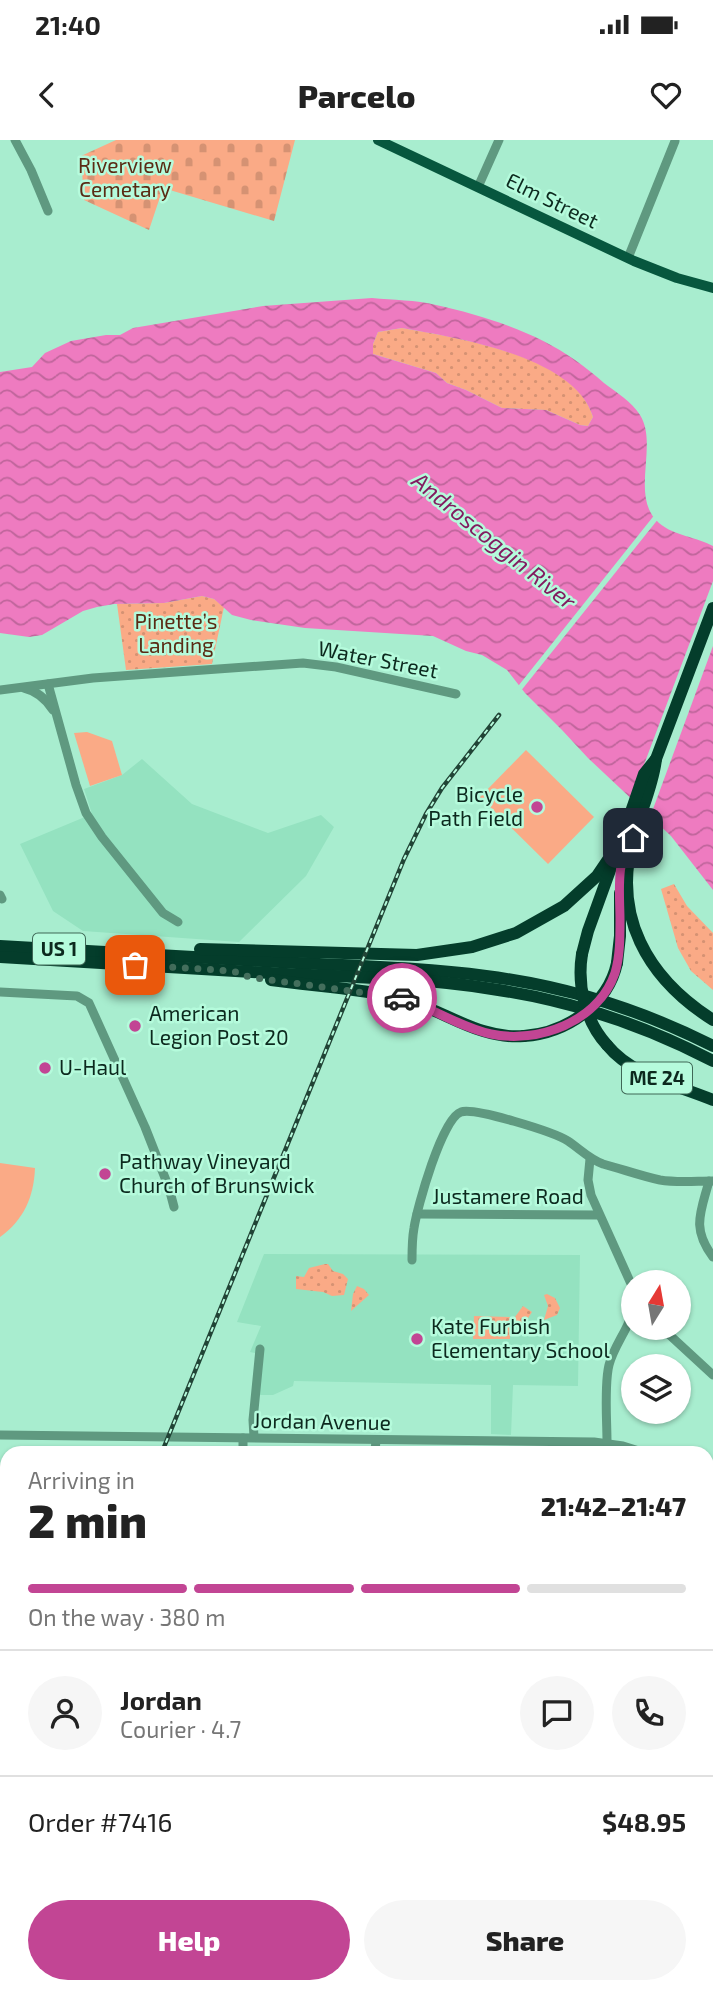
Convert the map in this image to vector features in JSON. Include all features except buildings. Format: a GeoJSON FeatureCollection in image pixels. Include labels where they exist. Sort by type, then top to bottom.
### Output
{"type":"FeatureCollection","features":[{"type":"Feature","properties":{"kind":"highway"},"geometry":{"type":"LineString","coordinates":[[233,971],[249,977],[401,998],[482,1032],[504,1036],[544,1033],[581,1015],[594,1005],[606,990],[615,972],[620,947],[621,870],[645,774],[656,758],[713,608]]}},
{"type":"Feature","properties":{"kind":"highway"},"geometry":{"type":"LineString","coordinates":[[118,952],[151,948],[417,955],[471,947],[516,933],[564,906],[588,885],[629,834]]}},
{"type":"Feature","properties":{"kind":"highway"},"geometry":{"type":"LineString","coordinates":[[629,834],[627,883],[631,919],[640,943],[668,985],[690,1005],[713,1020]]}},
{"type":"Feature","properties":{"kind":"highway","name":"ME 24"},"geometry":{"type":"LineString","coordinates":[[629,834],[588,931],[580,976],[584,1003],[592,1023],[620,1058],[643,1072],[713,1100]]}},
{"type":"Feature","properties":{"kind":"highway","name":"US 1"},"geometry":{"type":"LineString","coordinates":[[0,946],[426,970],[512,980],[609,1003],[656,1020],[713,1046]]}},
{"type":"Feature","properties":{"kind":"highway","name":"US 1"},"geometry":{"type":"LineString","coordinates":[[0,957],[445,983],[517,993],[565,1004],[635,1026],[713,1061]]}},
{"type":"Feature","properties":{"kind":"main road","name":"Elm Street"},"geometry":{"type":"LineString","coordinates":[[378,140],[628,258],[677,278],[713,288]]}},
{"type":"Feature","properties":{"kind":"street"},"geometry":{"type":"LineString","coordinates":[[15,140],[48,211]]}},
{"type":"Feature","properties":{"kind":"street"},"geometry":{"type":"LineString","coordinates":[[478,187],[499,140]]}},
{"type":"Feature","properties":{"kind":"street"},"geometry":{"type":"LineString","coordinates":[[628,258],[675,141]]}},
{"type":"Feature","properties":{"kind":"street","name":"Water Street"},"geometry":{"type":"LineString","coordinates":[[0,690],[152,673],[303,663],[336,667],[456,694]]}},
{"type":"Feature","properties":{"kind":"street"},"geometry":{"type":"LineString","coordinates":[[48,684],[76,785],[92,824],[163,914],[178,922]]}},
{"type":"Feature","properties":{"kind":"street"},"geometry":{"type":"LineString","coordinates":[[22,687],[35,691],[55,713]]}},
{"type":"Feature","properties":{"kind":"street"},"geometry":{"type":"LineString","coordinates":[[0,992],[71,995],[86,1000],[96,1016],[136,1107],[174,1207]]}},
{"type":"Feature","properties":{"kind":"street"},"geometry":{"type":"LineString","coordinates":[[412,1260],[417,1214],[440,1141],[451,1120],[461,1111],[484,1113],[546,1131],[568,1140],[590,1158],[660,1180],[711,1181],[699,1229],[703,1243],[713,1257]]}},
{"type":"Feature","properties":{"kind":"street"},"geometry":{"type":"LineString","coordinates":[[590,1158],[587,1180],[599,1215],[625,1270]]}},
{"type":"Feature","properties":{"kind":"street","name":"Justamere Road"},"geometry":{"type":"LineString","coordinates":[[417,1214],[599,1215]]}},
{"type":"Feature","properties":{"kind":"street"},"geometry":{"type":"LineString","coordinates":[[607,1442],[609,1366],[621,1337]]}},
{"type":"Feature","properties":{"kind":"street"},"geometry":{"type":"LineString","coordinates":[[675,1340],[713,1375]]}},
{"type":"Feature","properties":{"kind":"street"},"geometry":{"type":"LineString","coordinates":[[254,1437],[253,1420],[260,1349]]}},
{"type":"Feature","properties":{"kind":"street","name":"Jordan Avenue"},"geometry":{"type":"LineString","coordinates":[[0,1435],[607,1442],[625,1446]]}},
{"type":"Feature","properties":{"kind":"street"},"geometry":{"type":"LineString","coordinates":[[243,1438],[243,1446]]}},
{"type":"Feature","properties":{"kind":"street"},"geometry":{"type":"LineString","coordinates":[[376,1440],[376,1446]]}},
{"type":"Feature","properties":{"kind":"shaded area"},"geometry":{"type":"Polygon","coordinates":[[[142,759],[192,804],[268,833],[321,815],[334,827],[306,876],[239,942],[83,931],[53,911],[20,844],[92,814],[84,789],[122,775],[142,759]]]}},
{"type":"Feature","properties":{"kind":"shaded area","name":"Kate Furbish Elementary School"},"geometry":{"type":"Polygon","coordinates":[[[264,1254],[580,1255],[578,1386],[513,1385],[511,1435],[491,1434],[491,1385],[294,1381],[293,1386],[273,1395],[258,1395],[260,1354],[250,1352],[261,1326],[237,1322],[264,1254]]]}},
{"type":"Feature","properties":{"kind":"green space","name":"Riverview Cemetary"},"geometry":{"type":"Polygon","coordinates":[[[116,140],[295,140],[274,221],[163,188],[149,230],[84,200],[81,156],[116,140]]]}},
{"type":"Feature","properties":{"kind":"green space"},"geometry":{"type":"Polygon","coordinates":[[[402,328],[482,344],[539,364],[563,378],[582,396],[593,417],[588,426],[546,410],[502,408],[447,383],[436,373],[373,354],[373,344],[378,332],[402,328]]]}},
{"type":"Feature","properties":{"kind":"green space","name":"Pinette’s Landing"},"geometry":{"type":"Polygon","coordinates":[[[202,596],[214,599],[224,607],[212,664],[126,670],[117,604],[164,603],[202,596]]]}},
{"type":"Feature","properties":{"kind":"green space"},"geometry":{"type":"Polygon","coordinates":[[[87,732],[112,741],[122,775],[90,786],[74,733],[87,732]]]}},
{"type":"Feature","properties":{"kind":"green space","name":"Bicycle Path Field"},"geometry":{"type":"Polygon","coordinates":[[[526,750],[594,817],[548,864],[480,797],[526,750]]]}},
{"type":"Feature","properties":{"kind":"green space"},"geometry":{"type":"Polygon","coordinates":[[[674,884],[687,906],[713,933],[713,990],[691,971],[678,948],[661,889],[674,884]]]}},
{"type":"Feature","properties":{"kind":"green space"},"geometry":{"type":"Polygon","coordinates":[[[0,1163],[35,1168],[26,1207],[15,1223],[0,1237],[0,1163]]]}},
{"type":"Feature","properties":{"kind":"green space"},"geometry":{"type":"Polygon","coordinates":[[[325,1264],[348,1279],[344,1295],[332,1296],[323,1292],[296,1289],[296,1276],[304,1277],[309,1268],[325,1264]]]}},
{"type":"Feature","properties":{"kind":"green space"},"geometry":{"type":"Polygon","coordinates":[[[357,1286],[369,1295],[351,1311],[353,1294],[357,1286]]]}},
{"type":"Feature","properties":{"kind":"green space"},"geometry":{"type":"Polygon","coordinates":[[[544,1295],[555,1298],[560,1308],[557,1315],[544,1320],[548,1306],[544,1295]]]}},
{"type":"Feature","properties":{"kind":"green space"},"geometry":{"type":"Polygon","coordinates":[[[523,1306],[532,1312],[522,1327],[512,1321],[523,1306]]]}},
{"type":"Feature","properties":{"kind":"green space"},"geometry":{"type":"Polygon","coordinates":[[[474,1316],[510,1317],[510,1339],[473,1339],[474,1316]]]}},
{"type":"Feature","properties":{"kind":"water","name":"Androscoggin River"},"geometry":{"type":"Polygon","coordinates":[[[372,298],[421,302],[472,314],[526,333],[560,350],[637,410],[645,427],[647,441],[645,485],[650,512],[665,527],[713,546],[713,890],[671,836],[588,758],[525,693],[507,670],[482,655],[433,636],[305,628],[251,620],[232,615],[214,599],[202,596],[164,603],[97,607],[83,611],[42,635],[29,637],[0,633],[0,372],[32,367],[45,353],[71,341],[120,335],[133,328],[263,306],[372,298]],[[402,328],[378,332],[373,344],[373,354],[436,373],[447,383],[502,408],[546,410],[588,426],[593,417],[582,396],[563,379],[539,365],[482,344],[402,328]]]}},
{"type":"Feature","properties":{"kind":"pier"},"geometry":{"type":"Polygon","coordinates":[[[656,513],[659,518],[520,692],[517,688],[519,685],[656,513]]]}},
{"type":"Feature","properties":{"kind":"pier"},"geometry":{"type":"Polygon","coordinates":[[[713,581],[713,646],[649,820],[630,802],[713,581]]]}},
{"type":"Feature","properties":{"kind":"railway"},"geometry":{"type":"LineString","coordinates":[[164,1446],[404,859],[442,788],[499,715]]}},
{"type":"Feature","properties":{"kind":"way so far"},"geometry":{"type":"LineString","coordinates":[[135,965],[233,971],[249,977],[402,998]]}},
{"type":"Feature","properties":{"kind":"place","name":"Bicycle Path Field"},"geometry":{"type":"Point","coordinates":[537,807]}},
{"type":"Feature","properties":{"kind":"place","name":"American Legion Post 20"},"geometry":{"type":"Point","coordinates":[135,1026]}},
{"type":"Feature","properties":{"kind":"place","name":"U-Haul"},"geometry":{"type":"Point","coordinates":[45,1068]}},
{"type":"Feature","properties":{"kind":"place","name":"Pathway Vineyard Church of Brunswick"},"geometry":{"type":"Point","coordinates":[105,1174]}},
{"type":"Feature","properties":{"kind":"place","name":"Kate Furbish Elementary School"},"geometry":{"type":"Point","coordinates":[417,1339]}},
{"type":"Feature","properties":{"kind":"route"},"geometry":{"type":"LineString","coordinates":[[402,998],[476,1029],[504,1036],[544,1033],[581,1015],[601,998],[615,972],[620,947],[621,870],[627,845],[633,838]]}}]}
